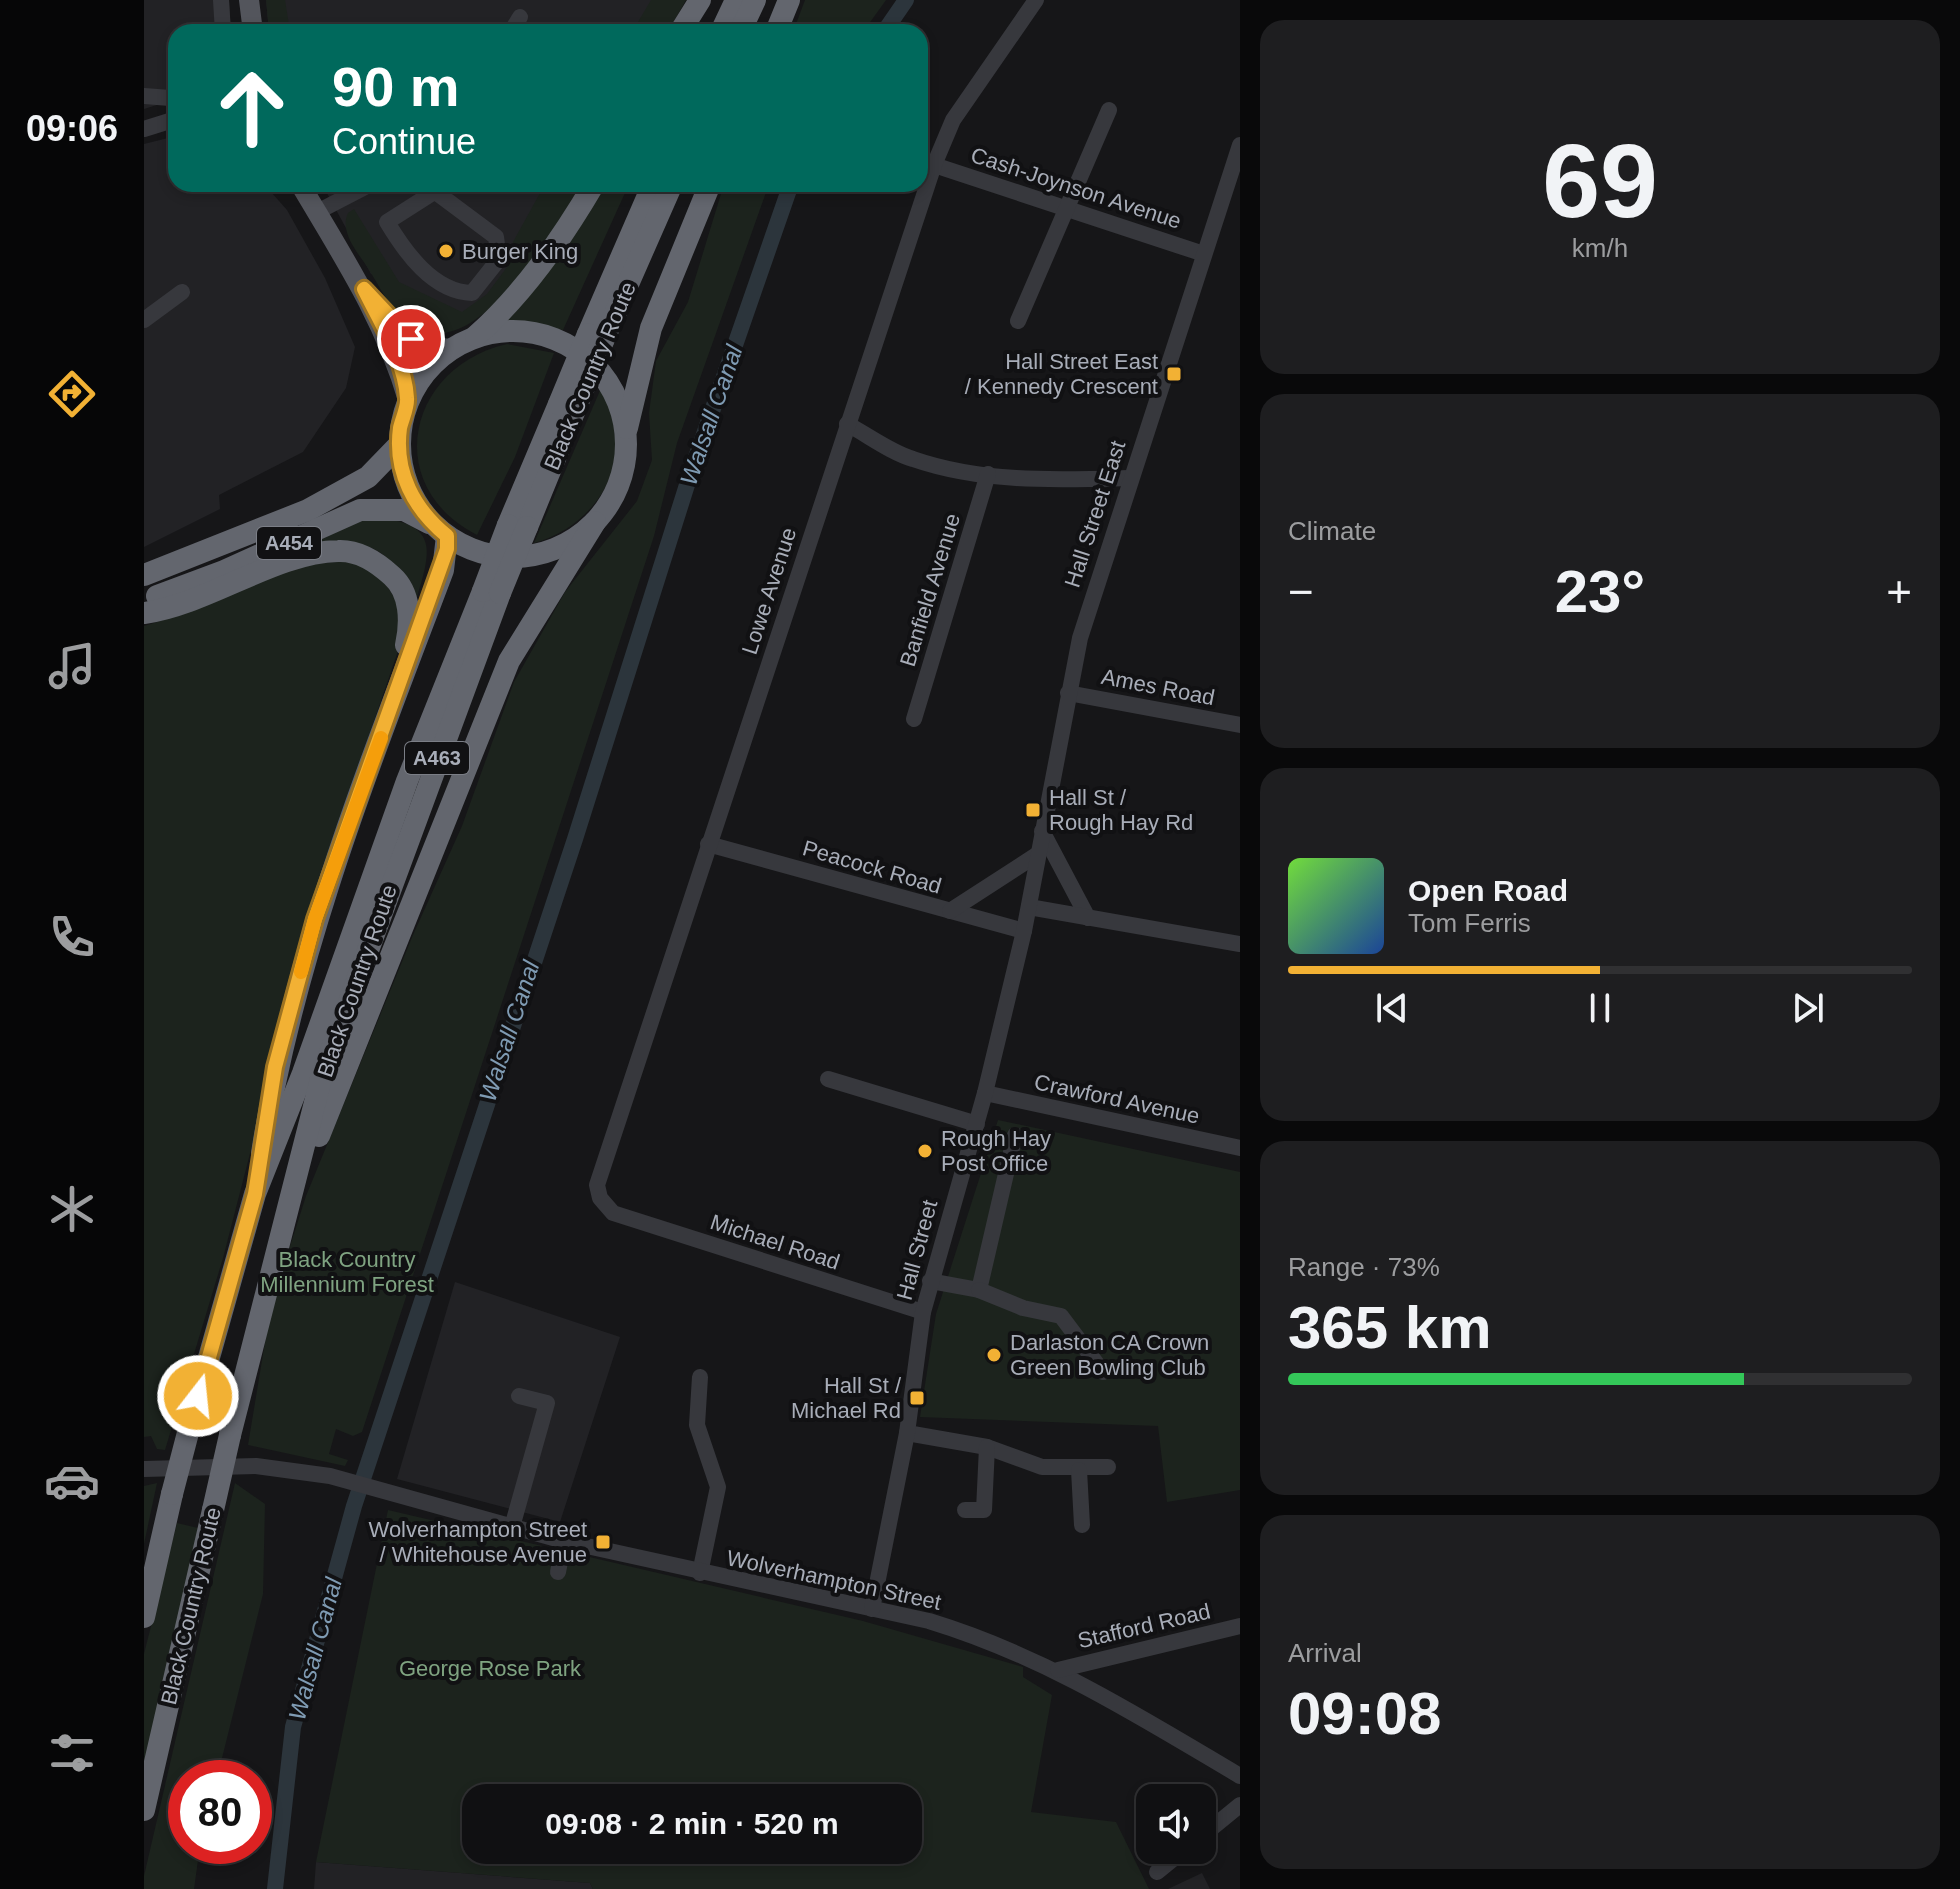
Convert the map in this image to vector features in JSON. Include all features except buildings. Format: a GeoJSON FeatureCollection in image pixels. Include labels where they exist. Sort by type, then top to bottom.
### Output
{"type":"FeatureCollection","features":[{"type":"Feature","properties":{"kind":"highway"},"geometry":{"type":"LineString","coordinates":[[685,24],[700,0]]}},
{"type":"Feature","properties":{"kind":"highway"},"geometry":{"type":"LineString","coordinates":[[725,24],[736,0]]}},
{"type":"Feature","properties":{"kind":"highway"},"geometry":{"type":"LineString","coordinates":[[744,24],[755,0]]}},
{"type":"Feature","properties":{"kind":"highway"},"geometry":{"type":"LineString","coordinates":[[779,24],[789,0]]}},
{"type":"Feature","properties":{"kind":"highway"},"geometry":{"type":"LineString","coordinates":[[589,192],[542,263],[506,309],[475,337],[451,349],[424,373],[408,400],[399,445],[406,483],[440,531],[486,554],[519,557],[566,544],[595,522]]}},
{"type":"Feature","properties":{"kind":"highway","name":"Black Country Route"},"geometry":{"type":"LineString","coordinates":[[144,1617],[190,1425],[255,1194],[303,1073],[402,795],[491,592],[596,337],[650,192]]}},
{"type":"Feature","properties":{"kind":"highway","name":"Black Country Route"},"geometry":{"type":"LineString","coordinates":[[596,337],[668,192]]}},
{"type":"Feature","properties":{"kind":"highway"},"geometry":{"type":"LineString","coordinates":[[289,1211],[509,661],[620,480],[626,436],[651,328],[707,192]]}},
{"type":"Feature","properties":{"kind":"highway"},"geometry":{"type":"LineString","coordinates":[[475,337],[506,331],[535,333],[581,353],[613,391],[626,436]]}},
{"type":"Feature","properties":{"kind":"highway","name":"A454"},"geometry":{"type":"LineString","coordinates":[[144,575],[308,510],[368,477],[399,445]]}},
{"type":"Feature","properties":{"kind":"highway","name":"A454"},"geometry":{"type":"LineString","coordinates":[[144,601],[224,571],[360,510],[404,510],[440,531]]}},
{"type":"Feature","properties":{"kind":"highway"},"geometry":{"type":"LineString","coordinates":[[255,1194],[275,1067],[315,919],[443,570],[440,531]]}},
{"type":"Feature","properties":{"kind":"highway"},"geometry":{"type":"LineString","coordinates":[[144,613],[203,596],[299,559],[337,551],[363,556],[398,581],[409,609],[409,632],[395,697]]}},
{"type":"Feature","properties":{"kind":"highway","name":"Black Country Route"},"geometry":{"type":"LineString","coordinates":[[144,1810],[230,1435],[322,1075],[491,592]]}},
{"type":"Feature","properties":{"kind":"main road"},"geometry":{"type":"LineString","coordinates":[[249,0],[252,24]]}},
{"type":"Feature","properties":{"kind":"main road"},"geometry":{"type":"LineString","coordinates":[[305,192],[364,289],[389,338],[408,400]]}},
{"type":"Feature","properties":{"kind":"main road"},"geometry":{"type":"LineString","coordinates":[[364,289],[411,339],[425,346],[451,349]]}},
{"type":"Feature","properties":{"kind":"street"},"geometry":{"type":"LineString","coordinates":[[221,0],[222,24]]}},
{"type":"Feature","properties":{"kind":"street","name":"Lowe Avenue"},"geometry":{"type":"LineString","coordinates":[[928,183],[953,120],[1036,0]]}},
{"type":"Feature","properties":{"kind":"street"},"geometry":{"type":"LineString","coordinates":[[516,24],[520,17]]}},
{"type":"Feature","properties":{"kind":"street"},"geometry":{"type":"LineString","coordinates":[[144,96],[168,98]]}},
{"type":"Feature","properties":{"kind":"street"},"geometry":{"type":"LineString","coordinates":[[1018,321],[1069,209],[1109,110]]}},
{"type":"Feature","properties":{"kind":"street"},"geometry":{"type":"LineString","coordinates":[[144,129],[168,122]]}},
{"type":"Feature","properties":{"kind":"street","name":"Hall Street East"},"geometry":{"type":"LineString","coordinates":[[1029,907],[1080,638],[1129,478],[1240,145]]}},
{"type":"Feature","properties":{"kind":"street","name":"Cash-Joynson Avenue"},"geometry":{"type":"LineString","coordinates":[[934,165],[1204,254]]}},
{"type":"Feature","properties":{"kind":"street"},"geometry":{"type":"LineString","coordinates":[[317,212],[356,192]]}},
{"type":"Feature","properties":{"kind":"street"},"geometry":{"type":"LineString","coordinates":[[425,192],[387,222],[407,253],[426,271],[450,287],[472,293],[499,259],[496,237],[435,192]]}},
{"type":"Feature","properties":{"kind":"street","name":"Lowe Avenue"},"geometry":{"type":"LineString","coordinates":[[613,1213],[600,1198],[597,1185],[925,192]]}},
{"type":"Feature","properties":{"kind":"street"},"geometry":{"type":"LineString","coordinates":[[144,320],[182,292]]}},
{"type":"Feature","properties":{"kind":"street"},"geometry":{"type":"LineString","coordinates":[[847,424],[912,459],[988,474],[1043,480],[1129,478]]}},
{"type":"Feature","properties":{"kind":"street","name":"Banfield Avenue"},"geometry":{"type":"LineString","coordinates":[[914,719],[988,474]]}},
{"type":"Feature","properties":{"kind":"street","name":"Ames Road"},"geometry":{"type":"LineString","coordinates":[[1068,693],[1240,725]]}},
{"type":"Feature","properties":{"kind":"street"},"geometry":{"type":"LineString","coordinates":[[1042,831],[1088,918]]}},
{"type":"Feature","properties":{"kind":"street","name":"Peacock Road"},"geometry":{"type":"LineString","coordinates":[[708,844],[1024,931]]}},
{"type":"Feature","properties":{"kind":"street"},"geometry":{"type":"LineString","coordinates":[[950,911],[1038,854]]}},
{"type":"Feature","properties":{"kind":"street"},"geometry":{"type":"LineString","coordinates":[[1029,907],[1240,944]]}},
{"type":"Feature","properties":{"kind":"street","name":"Hall Street"},"geometry":{"type":"LineString","coordinates":[[872,1609],[907,1433],[923,1312],[977,1124],[1029,907]]}},
{"type":"Feature","properties":{"kind":"street"},"geometry":{"type":"LineString","coordinates":[[828,1079],[977,1124]]}},
{"type":"Feature","properties":{"kind":"street","name":"Crawford Avenue"},"geometry":{"type":"LineString","coordinates":[[985,1093],[1240,1148]]}},
{"type":"Feature","properties":{"kind":"street"},"geometry":{"type":"LineString","coordinates":[[979,1290],[1015,1135]]}},
{"type":"Feature","properties":{"kind":"street","name":"Michael Road"},"geometry":{"type":"LineString","coordinates":[[613,1213],[923,1312]]}},
{"type":"Feature","properties":{"kind":"street"},"geometry":{"type":"LineString","coordinates":[[930,1281],[979,1290],[1023,1308],[1061,1316],[1103,1372]]}},
{"type":"Feature","properties":{"kind":"street"},"geometry":{"type":"LineString","coordinates":[[700,1377],[697,1425],[718,1487],[700,1573]]}},
{"type":"Feature","properties":{"kind":"street"},"geometry":{"type":"LineString","coordinates":[[512,1527],[547,1403],[519,1396]]}},
{"type":"Feature","properties":{"kind":"street"},"geometry":{"type":"LineString","coordinates":[[907,1433],[987,1447],[1042,1467],[1079,1470],[1108,1467]]}},
{"type":"Feature","properties":{"kind":"street"},"geometry":{"type":"LineString","coordinates":[[965,1510],[984,1510],[987,1447]]}},
{"type":"Feature","properties":{"kind":"street","name":"Wolverhampton Street"},"geometry":{"type":"LineString","coordinates":[[145,1469],[256,1466],[330,1476],[564,1541],[929,1621],[986,1639],[1058,1670],[1240,1776]]}},
{"type":"Feature","properties":{"kind":"street"},"geometry":{"type":"LineString","coordinates":[[1079,1470],[1082,1525]]}},
{"type":"Feature","properties":{"kind":"street"},"geometry":{"type":"LineString","coordinates":[[558,1572],[564,1541]]}},
{"type":"Feature","properties":{"kind":"street","name":"Stafford Road"},"geometry":{"type":"LineString","coordinates":[[1058,1670],[1240,1626]]}},
{"type":"Feature","properties":{"kind":"street"},"geometry":{"type":"LineString","coordinates":[[1216,1825],[1240,1805]]}},
{"type":"Feature","properties":{"kind":"street"},"geometry":{"type":"LineString","coordinates":[[1157,1872],[1167,1864]]}},
{"type":"Feature","properties":{"kind":"shaded area"},"geometry":{"type":"Polygon","coordinates":[[[144,0],[229,0],[230,24],[168,24],[168,102],[144,109],[144,0]]]}},
{"type":"Feature","properties":{"kind":"shaded area"},"geometry":{"type":"Polygon","coordinates":[[[266,0],[672,0],[659,24],[268,24],[266,0]]]}},
{"type":"Feature","properties":{"kind":"shaded area"},"geometry":{"type":"Polygon","coordinates":[[[168,138],[168,192],[271,192],[287,210],[325,278],[355,347],[346,388],[303,452],[219,495],[220,509],[144,547],[144,144],[168,138]]]}},
{"type":"Feature","properties":{"kind":"shaded area"},"geometry":{"type":"Polygon","coordinates":[[[326,192],[563,192],[479,309],[452,322],[371,274],[326,192]]]}},
{"type":"Feature","properties":{"kind":"shaded area"},"geometry":{"type":"Polygon","coordinates":[[[455,1282],[620,1337],[560,1522],[397,1479],[455,1282]]]}},
{"type":"Feature","properties":{"kind":"shaded area"},"geometry":{"type":"Polygon","coordinates":[[[316,1862],[590,1883],[593,1889],[314,1889],[316,1862]]]}},
{"type":"Feature","properties":{"kind":"shaded area"},"geometry":{"type":"Polygon","coordinates":[[[1202,1873],[1210,1889],[1168,1889],[1202,1873]]]}},
{"type":"Feature","properties":{"kind":"green space"},"geometry":{"type":"Polygon","coordinates":[[[266,0],[285,0],[289,24],[268,24],[266,0]]]}},
{"type":"Feature","properties":{"kind":"green space"},"geometry":{"type":"Polygon","coordinates":[[[651,0],[686,0],[672,24],[637,24],[651,0]]]}},
{"type":"Feature","properties":{"kind":"green space"},"geometry":{"type":"Polygon","coordinates":[[[805,0],[886,0],[869,24],[796,24],[805,0]]]}},
{"type":"Feature","properties":{"kind":"green space"},"geometry":{"type":"Polygon","coordinates":[[[541,192],[579,192],[533,260],[485,313],[459,329],[433,333],[408,323],[396,311],[355,249],[348,235],[346,220],[348,213],[354,209],[399,282],[462,312],[487,294],[510,263],[514,255],[513,242],[541,192]]]}},
{"type":"Feature","properties":{"kind":"green space"},"geometry":{"type":"Polygon","coordinates":[[[594,192],[625,192],[563,330],[532,323],[498,325],[594,192]]]}},
{"type":"Feature","properties":{"kind":"green space","name":"Black Country Millennium Forest"},"geometry":{"type":"Polygon","coordinates":[[[722,192],[766,192],[677,443],[654,536],[362,1432],[353,1436],[336,1429],[329,1454],[348,1460],[345,1466],[248,1445],[271,1306],[306,1196],[413,935],[462,826],[514,682],[565,592],[637,501],[652,460],[649,413],[656,361],[688,302],[722,192]]]}},
{"type":"Feature","properties":{"kind":"green space"},"geometry":{"type":"Polygon","coordinates":[[[507,344],[554,353],[515,457],[477,535],[447,514],[427,488],[418,459],[418,430],[428,402],[447,377],[473,357],[507,344]]]}},
{"type":"Feature","properties":{"kind":"green space"},"geometry":{"type":"Polygon","coordinates":[[[602,386],[613,410],[618,435],[616,459],[608,482],[596,502],[579,520],[558,534],[534,543],[602,386]]]}},
{"type":"Feature","properties":{"kind":"green space"},"geometry":{"type":"Polygon","coordinates":[[[375,517],[411,526],[426,542],[425,567],[416,601],[396,568],[375,550],[347,543],[309,546],[355,521],[375,517]]]}},
{"type":"Feature","properties":{"kind":"green space","name":"Black Country Millennium Forest"},"geometry":{"type":"Polygon","coordinates":[[[353,561],[381,577],[399,604],[398,651],[324,867],[223,1258],[165,1450],[157,1449],[151,1436],[144,1437],[144,626],[186,613],[305,564],[353,561]]]}},
{"type":"Feature","properties":{"kind":"green space"},"geometry":{"type":"Polygon","coordinates":[[[998,1120],[1240,1172],[1240,1490],[1167,1502],[1158,1426],[920,1417],[936,1314],[998,1120]]]}},
{"type":"Feature","properties":{"kind":"green space"},"geometry":{"type":"Polygon","coordinates":[[[157,1483],[144,1544],[144,1486],[157,1483]]]}},
{"type":"Feature","properties":{"kind":"green space"},"geometry":{"type":"Polygon","coordinates":[[[235,1483],[265,1504],[263,1594],[222,1760],[171,1760],[235,1483]]]}},
{"type":"Feature","properties":{"kind":"green space","name":"George Rose Park"},"geometry":{"type":"Polygon","coordinates":[[[388,1510],[863,1621],[1023,1667],[1023,1677],[1052,1695],[1031,1812],[1116,1822],[1149,1889],[593,1889],[590,1883],[316,1862],[388,1510]]]}},
{"type":"Feature","properties":{"kind":"green space"},"geometry":{"type":"Polygon","coordinates":[[[177,1523],[198,1528],[144,1777],[144,1654],[177,1523]]]}},
{"type":"Feature","properties":{"kind":"green space"},"geometry":{"type":"Polygon","coordinates":[[[168,1772],[168,1864],[197,1864],[194,1889],[144,1889],[144,1876],[168,1772]]]}},
{"type":"Feature","properties":{"kind":"waterway","name":"Walsall Canal"},"geometry":{"type":"LineString","coordinates":[[890,24],[906,0]]}},
{"type":"Feature","properties":{"kind":"waterway","name":"Walsall Canal"},"geometry":{"type":"LineString","coordinates":[[275,1889],[293,1727],[354,1506],[575,839],[692,469],[788,192]]}},
{"type":"Feature","properties":{"kind":"slow traffic"},"geometry":{"type":"LineString","coordinates":[[301,972],[315,919],[381,738]]}},
{"type":"Feature","properties":{"kind":"place","name":"Burger King"},"geometry":{"type":"Point","coordinates":[446,251]}},
{"type":"Feature","properties":{"kind":"place","name":"Hall Street East / Kennedy Crescent"},"geometry":{"type":"Point","coordinates":[1174,374]}},
{"type":"Feature","properties":{"kind":"place","name":"Hall St / Rough Hay Rd"},"geometry":{"type":"Point","coordinates":[1033,810]}},
{"type":"Feature","properties":{"kind":"place","name":"Rough Hay Post Office"},"geometry":{"type":"Point","coordinates":[925,1151]}},
{"type":"Feature","properties":{"kind":"place","name":"Darlaston CA Crown Green Bowling Club"},"geometry":{"type":"Point","coordinates":[994,1355]}},
{"type":"Feature","properties":{"kind":"place","name":"Hall St / Michael Rd"},"geometry":{"type":"Point","coordinates":[917,1398]}},
{"type":"Feature","properties":{"kind":"place","name":"Wolverhampton Street / Whitehouse Avenue"},"geometry":{"type":"Point","coordinates":[603,1542]}},
{"type":"Feature","properties":{"kind":"route"},"geometry":{"type":"LineString","coordinates":[[198,1396],[255,1194],[275,1067],[315,919],[443,570],[447,536],[423,513],[406,483],[399,445],[408,400],[389,338],[364,289],[411,339]]}}]}
